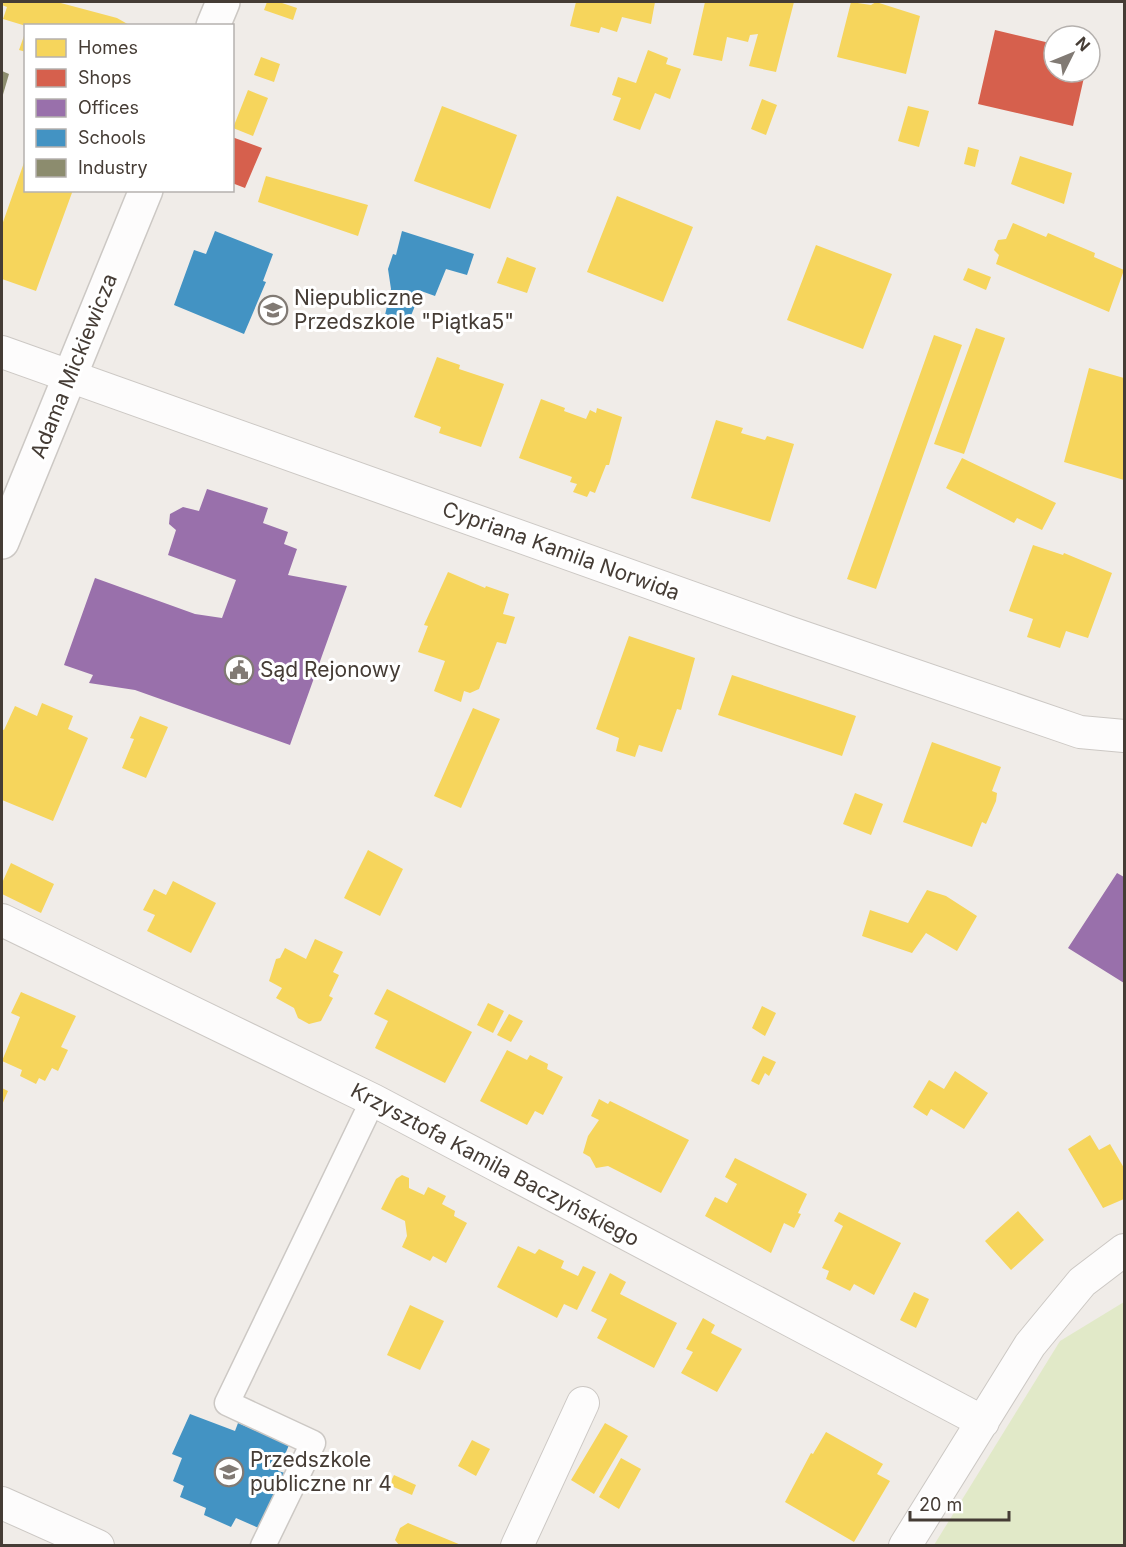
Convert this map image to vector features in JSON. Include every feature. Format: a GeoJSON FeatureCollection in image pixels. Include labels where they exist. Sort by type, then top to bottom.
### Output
{"type":"FeatureCollection","features":[{"type":"Feature","properties":{"kind":"street"},"geometry":{"type":"LineString","coordinates":[[214,24],[223,2]]}},
{"type":"Feature","properties":{"kind":"street","name":"Adama Mickiewicza"},"geometry":{"type":"LineString","coordinates":[[2,542],[145,192]]}},
{"type":"Feature","properties":{"kind":"street","name":"Cypriana Kamila Norwida"},"geometry":{"type":"LineString","coordinates":[[2,352],[788,632],[1080,732],[1125,736]]}},
{"type":"Feature","properties":{"kind":"street","name":"Krzysztofa Kamila Baczyńskiego"},"geometry":{"type":"LineString","coordinates":[[2,920],[373,1100],[983,1422]]}},
{"type":"Feature","properties":{"kind":"street"},"geometry":{"type":"LineString","coordinates":[[262,1545],[314,1443],[227,1403],[373,1100]]}},
{"type":"Feature","properties":{"kind":"street"},"geometry":{"type":"LineString","coordinates":[[905,1545],[1030,1345],[1082,1282],[1125,1250]]}},
{"type":"Feature","properties":{"kind":"street"},"geometry":{"type":"LineString","coordinates":[[518,1545],[583,1403]]}},
{"type":"Feature","properties":{"kind":"street"},"geometry":{"type":"LineString","coordinates":[[2,1503],[98,1545]]}},
{"type":"Feature","properties":{"kind":"green space"},"geometry":{"type":"Polygon","coordinates":[[[1124,1302],[1124,1545],[934,1545],[1060,1341],[1124,1302]]]}},
{"type":"Feature","properties":{"kind":"building: Homes"},"geometry":{"type":"Polygon","coordinates":[[[2,2],[57,2],[117,18],[128,24],[24,25],[3,19],[7,7],[2,5],[2,2]]]}},
{"type":"Feature","properties":{"kind":"building: Homes"},"geometry":{"type":"Polygon","coordinates":[[[267,2],[279,2],[297,8],[293,20],[264,10],[267,2]]]}},
{"type":"Feature","properties":{"kind":"building: Homes"},"geometry":{"type":"Polygon","coordinates":[[[576,2],[655,2],[651,24],[622,17],[617,32],[601,27],[599,33],[570,26],[576,2]]]}},
{"type":"Feature","properties":{"kind":"building: Homes"},"geometry":{"type":"Polygon","coordinates":[[[705,2],[794,2],[776,72],[749,66],[758,34],[750,35],[748,42],[727,37],[722,61],[693,55],[705,2]]]}},
{"type":"Feature","properties":{"kind":"building: Homes"},"geometry":{"type":"Polygon","coordinates":[[[851,2],[871,5],[876,2],[920,16],[906,74],[837,57],[851,2]]]}},
{"type":"Feature","properties":{"kind":"building: Homes"},"geometry":{"type":"Polygon","coordinates":[[[24,36],[24,51],[19,50],[24,36]]]}},
{"type":"Feature","properties":{"kind":"building: Homes"},"geometry":{"type":"Polygon","coordinates":[[[648,50],[668,58],[666,64],[681,69],[670,99],[655,93],[640,130],[613,120],[621,98],[612,95],[618,77],[636,83],[648,50]]]}},
{"type":"Feature","properties":{"kind":"building: Homes"},"geometry":{"type":"Polygon","coordinates":[[[261,57],[280,64],[274,82],[254,75],[261,57]]]}},
{"type":"Feature","properties":{"kind":"building: Homes"},"geometry":{"type":"Polygon","coordinates":[[[248,90],[268,98],[253,136],[234,128],[248,90]]]}},
{"type":"Feature","properties":{"kind":"building: Homes"},"geometry":{"type":"Polygon","coordinates":[[[762,99],[777,105],[766,135],[751,129],[762,99]]]}},
{"type":"Feature","properties":{"kind":"building: Homes"},"geometry":{"type":"Polygon","coordinates":[[[442,106],[517,135],[490,209],[414,181],[442,106]]]}},
{"type":"Feature","properties":{"kind":"building: Homes"},"geometry":{"type":"Polygon","coordinates":[[[908,106],[929,111],[919,147],[898,141],[908,106]]]}},
{"type":"Feature","properties":{"kind":"building: Homes"},"geometry":{"type":"Polygon","coordinates":[[[968,147],[979,150],[975,167],[964,164],[968,147]]]}},
{"type":"Feature","properties":{"kind":"building: Homes"},"geometry":{"type":"Polygon","coordinates":[[[1020,156],[1072,173],[1064,204],[1011,184],[1020,156]]]}},
{"type":"Feature","properties":{"kind":"building: Homes"},"geometry":{"type":"Polygon","coordinates":[[[24,163],[24,192],[72,192],[36,291],[2,279],[2,225],[24,163]]]}},
{"type":"Feature","properties":{"kind":"building: Homes"},"geometry":{"type":"Polygon","coordinates":[[[266,176],[368,205],[358,236],[258,202],[266,176]]]}},
{"type":"Feature","properties":{"kind":"building: Homes"},"geometry":{"type":"Polygon","coordinates":[[[617,196],[693,227],[663,302],[587,272],[617,196]]]}},
{"type":"Feature","properties":{"kind":"building: Homes"},"geometry":{"type":"Polygon","coordinates":[[[1013,223],[1046,237],[1048,233],[1095,253],[1094,257],[1124,270],[1109,312],[996,264],[999,255],[994,250],[998,240],[1006,239],[1013,223]]]}},
{"type":"Feature","properties":{"kind":"building: Homes"},"geometry":{"type":"Polygon","coordinates":[[[816,245],[892,274],[863,349],[787,320],[816,245]]]}},
{"type":"Feature","properties":{"kind":"building: Homes"},"geometry":{"type":"Polygon","coordinates":[[[507,257],[536,268],[527,293],[497,283],[507,257]]]}},
{"type":"Feature","properties":{"kind":"building: Homes"},"geometry":{"type":"Polygon","coordinates":[[[968,268],[991,277],[986,290],[963,280],[968,268]]]}},
{"type":"Feature","properties":{"kind":"building: Homes"},"geometry":{"type":"Polygon","coordinates":[[[976,328],[1005,338],[964,454],[934,444],[976,328]]]}},
{"type":"Feature","properties":{"kind":"building: Homes"},"geometry":{"type":"Polygon","coordinates":[[[934,335],[962,345],[876,589],[847,579],[934,335]]]}},
{"type":"Feature","properties":{"kind":"building: Homes"},"geometry":{"type":"Polygon","coordinates":[[[437,357],[460,365],[459,369],[504,384],[481,447],[439,433],[441,427],[414,417],[437,357]]]}},
{"type":"Feature","properties":{"kind":"building: Homes"},"geometry":{"type":"Polygon","coordinates":[[[1089,368],[1124,378],[1124,480],[1064,462],[1089,368]]]}},
{"type":"Feature","properties":{"kind":"building: Homes"},"geometry":{"type":"Polygon","coordinates":[[[541,399],[586,419],[590,410],[596,413],[597,408],[622,417],[609,465],[606,465],[595,493],[590,491],[587,497],[573,492],[577,484],[570,482],[572,477],[519,458],[541,399]]]}},
{"type":"Feature","properties":{"kind":"building: Homes"},"geometry":{"type":"Polygon","coordinates":[[[716,420],[743,428],[741,433],[765,440],[767,436],[794,444],[770,522],[691,498],[716,420]]]}},
{"type":"Feature","properties":{"kind":"building: Homes"},"geometry":{"type":"Polygon","coordinates":[[[962,458],[1056,503],[1042,530],[1017,518],[1014,523],[946,488],[962,458]]]}},
{"type":"Feature","properties":{"kind":"building: Homes"},"geometry":{"type":"Polygon","coordinates":[[[1033,545],[1063,555],[1064,553],[1112,573],[1088,638],[1066,631],[1060,648],[1027,637],[1033,619],[1009,611],[1033,545]]]}},
{"type":"Feature","properties":{"kind":"building: Homes"},"geometry":{"type":"Polygon","coordinates":[[[448,572],[485,588],[486,586],[509,594],[503,614],[515,617],[506,644],[497,642],[479,689],[470,693],[464,691],[461,702],[434,691],[445,661],[418,652],[428,626],[424,625],[448,572]]]}},
{"type":"Feature","properties":{"kind":"building: Homes"},"geometry":{"type":"Polygon","coordinates":[[[629,636],[695,658],[681,710],[677,709],[662,752],[639,745],[635,757],[616,751],[619,738],[596,729],[629,636]]]}},
{"type":"Feature","properties":{"kind":"building: Homes"},"geometry":{"type":"Polygon","coordinates":[[[732,675],[856,716],[842,756],[718,715],[732,675]]]}},
{"type":"Feature","properties":{"kind":"building: Homes"},"geometry":{"type":"Polygon","coordinates":[[[42,703],[73,716],[68,729],[88,738],[53,821],[2,800],[2,729],[4,730],[15,706],[37,716],[42,703]]]}},
{"type":"Feature","properties":{"kind":"building: Homes"},"geometry":{"type":"Polygon","coordinates":[[[473,708],[500,719],[461,808],[434,796],[473,708]]]}},
{"type":"Feature","properties":{"kind":"building: Homes"},"geometry":{"type":"Polygon","coordinates":[[[140,716],[168,727],[146,778],[122,768],[134,739],[130,738],[140,716]]]}},
{"type":"Feature","properties":{"kind":"building: Homes"},"geometry":{"type":"Polygon","coordinates":[[[932,742],[1001,767],[992,791],[997,793],[996,801],[986,824],[982,822],[972,847],[903,822],[932,742]]]}},
{"type":"Feature","properties":{"kind":"building: Homes"},"geometry":{"type":"Polygon","coordinates":[[[855,793],[883,804],[871,835],[843,824],[855,793]]]}},
{"type":"Feature","properties":{"kind":"building: Homes"},"geometry":{"type":"Polygon","coordinates":[[[368,850],[403,869],[380,916],[344,898],[368,850]]]}},
{"type":"Feature","properties":{"kind":"building: Homes"},"geometry":{"type":"Polygon","coordinates":[[[11,863],[54,884],[41,913],[2,894],[2,883],[11,863]]]}},
{"type":"Feature","properties":{"kind":"building: Homes"},"geometry":{"type":"Polygon","coordinates":[[[173,881],[216,903],[191,953],[147,931],[155,915],[143,910],[154,889],[166,895],[173,881]]]}},
{"type":"Feature","properties":{"kind":"building: Homes"},"geometry":{"type":"Polygon","coordinates":[[[927,890],[946,896],[977,916],[957,951],[926,933],[912,953],[862,936],[870,910],[908,923],[927,890]]]}},
{"type":"Feature","properties":{"kind":"building: Homes"},"geometry":{"type":"Polygon","coordinates":[[[315,939],[343,952],[333,972],[339,975],[329,996],[333,998],[321,1021],[309,1024],[298,1018],[294,1008],[276,998],[282,988],[269,981],[276,959],[280,958],[285,948],[306,959],[315,939]]]}},
{"type":"Feature","properties":{"kind":"building: Homes"},"geometry":{"type":"Polygon","coordinates":[[[387,989],[472,1032],[445,1083],[375,1048],[388,1021],[374,1014],[387,989]]]}},
{"type":"Feature","properties":{"kind":"building: Homes"},"geometry":{"type":"Polygon","coordinates":[[[21,992],[76,1016],[61,1047],[68,1050],[58,1071],[52,1068],[45,1081],[39,1078],[36,1084],[20,1076],[22,1070],[2,1061],[20,1017],[11,1013],[21,992]]]}},
{"type":"Feature","properties":{"kind":"building: Homes"},"geometry":{"type":"Polygon","coordinates":[[[488,1003],[504,1011],[493,1033],[477,1025],[488,1003]]]}},
{"type":"Feature","properties":{"kind":"building: Homes"},"geometry":{"type":"Polygon","coordinates":[[[762,1006],[776,1013],[765,1036],[752,1028],[762,1006]]]}},
{"type":"Feature","properties":{"kind":"building: Homes"},"geometry":{"type":"Polygon","coordinates":[[[509,1014],[523,1021],[511,1042],[497,1035],[509,1014]]]}},
{"type":"Feature","properties":{"kind":"building: Homes"},"geometry":{"type":"Polygon","coordinates":[[[507,1050],[527,1060],[530,1055],[548,1064],[547,1069],[563,1077],[543,1115],[535,1111],[527,1125],[480,1101],[507,1050]]]}},
{"type":"Feature","properties":{"kind":"building: Homes"},"geometry":{"type":"Polygon","coordinates":[[[763,1056],[776,1062],[769,1076],[765,1073],[759,1085],[751,1081],[763,1056]]]}},
{"type":"Feature","properties":{"kind":"building: Homes"},"geometry":{"type":"Polygon","coordinates":[[[955,1071],[988,1093],[964,1129],[931,1109],[927,1116],[913,1107],[929,1080],[944,1089],[955,1071]]]}},
{"type":"Feature","properties":{"kind":"building: Homes"},"geometry":{"type":"Polygon","coordinates":[[[2,1088],[8,1091],[2,1105],[2,1088]]]}},
{"type":"Feature","properties":{"kind":"building: Homes"},"geometry":{"type":"Polygon","coordinates":[[[599,1099],[608,1104],[610,1101],[689,1140],[661,1193],[608,1166],[596,1168],[590,1157],[583,1153],[588,1136],[599,1120],[591,1116],[599,1099]]]}},
{"type":"Feature","properties":{"kind":"building: Homes"},"geometry":{"type":"Polygon","coordinates":[[[1090,1135],[1099,1150],[1110,1144],[1124,1168],[1124,1199],[1103,1208],[1068,1149],[1090,1135]]]}},
{"type":"Feature","properties":{"kind":"building: Homes"},"geometry":{"type":"Polygon","coordinates":[[[735,1158],[807,1194],[794,1228],[784,1223],[771,1253],[705,1216],[715,1197],[727,1203],[737,1184],[725,1177],[735,1158]]]}},
{"type":"Feature","properties":{"kind":"building: Homes"},"geometry":{"type":"Polygon","coordinates":[[[402,1175],[409,1178],[409,1188],[424,1195],[428,1187],[446,1196],[442,1204],[455,1211],[454,1216],[467,1223],[446,1263],[433,1256],[430,1261],[402,1247],[407,1236],[405,1221],[381,1209],[396,1179],[402,1175]]]}},
{"type":"Feature","properties":{"kind":"building: Homes"},"geometry":{"type":"Polygon","coordinates":[[[1018,1211],[1044,1240],[1011,1270],[985,1241],[1018,1211]]]}},
{"type":"Feature","properties":{"kind":"building: Homes"},"geometry":{"type":"Polygon","coordinates":[[[839,1212],[901,1243],[874,1295],[854,1284],[850,1291],[826,1279],[829,1271],[822,1268],[843,1226],[834,1221],[839,1212]]]}},
{"type":"Feature","properties":{"kind":"building: Homes"},"geometry":{"type":"Polygon","coordinates":[[[518,1246],[535,1254],[539,1249],[564,1261],[561,1268],[578,1276],[583,1266],[596,1272],[577,1310],[564,1304],[557,1318],[497,1287],[518,1246]]]}},
{"type":"Feature","properties":{"kind":"building: Homes"},"geometry":{"type":"Polygon","coordinates":[[[610,1273],[626,1282],[620,1294],[677,1323],[654,1368],[597,1338],[607,1319],[591,1311],[610,1273]]]}},
{"type":"Feature","properties":{"kind":"building: Homes"},"geometry":{"type":"Polygon","coordinates":[[[914,1292],[929,1299],[916,1328],[900,1320],[914,1292]]]}},
{"type":"Feature","properties":{"kind":"building: Homes"},"geometry":{"type":"Polygon","coordinates":[[[410,1305],[444,1321],[420,1370],[387,1355],[410,1305]]]}},
{"type":"Feature","properties":{"kind":"building: Homes"},"geometry":{"type":"Polygon","coordinates":[[[703,1318],[715,1325],[711,1333],[742,1349],[717,1392],[681,1373],[693,1352],[686,1349],[703,1318]]]}},
{"type":"Feature","properties":{"kind":"building: Homes"},"geometry":{"type":"Polygon","coordinates":[[[605,1423],[628,1436],[594,1494],[571,1480],[605,1423]]]}},
{"type":"Feature","properties":{"kind":"building: Homes"},"geometry":{"type":"Polygon","coordinates":[[[826,1432],[883,1464],[877,1474],[890,1481],[854,1542],[785,1502],[811,1453],[813,1454],[826,1432]]]}},
{"type":"Feature","properties":{"kind":"building: Homes"},"geometry":{"type":"Polygon","coordinates":[[[472,1440],[490,1449],[476,1476],[458,1466],[472,1440]]]}},
{"type":"Feature","properties":{"kind":"building: Homes"},"geometry":{"type":"Polygon","coordinates":[[[621,1458],[641,1469],[619,1509],[599,1497],[621,1458]]]}},
{"type":"Feature","properties":{"kind":"building: Homes"},"geometry":{"type":"Polygon","coordinates":[[[394,1475],[416,1485],[412,1495],[389,1485],[394,1475]]]}},
{"type":"Feature","properties":{"kind":"building: Homes"},"geometry":{"type":"Polygon","coordinates":[[[408,1523],[461,1545],[399,1545],[395,1540],[400,1528],[408,1523]]]}},
{"type":"Feature","properties":{"kind":"building: Shops"},"geometry":{"type":"Polygon","coordinates":[[[995,30],[1042,41],[1042,84],[1083,84],[1073,126],[978,104],[995,30]]]}},
{"type":"Feature","properties":{"kind":"building: Shops"},"geometry":{"type":"Polygon","coordinates":[[[234,138],[262,148],[245,188],[234,184],[234,138]]]}},
{"type":"Feature","properties":{"kind":"building: Offices"},"geometry":{"type":"Polygon","coordinates":[[[207,489],[268,508],[263,523],[288,532],[284,544],[297,549],[288,575],[347,586],[290,745],[135,690],[89,683],[93,675],[64,665],[95,578],[195,614],[222,618],[236,580],[168,555],[176,530],[169,524],[170,514],[183,507],[199,511],[207,489]]]}},
{"type":"Feature","properties":{"kind":"building: Offices"},"geometry":{"type":"Polygon","coordinates":[[[1117,873],[1124,877],[1124,983],[1068,948],[1117,873]]]}},
{"type":"Feature","properties":{"kind":"building: Schools"},"geometry":{"type":"Polygon","coordinates":[[[215,231],[273,254],[263,281],[266,282],[244,334],[174,305],[194,250],[206,254],[215,231]]]}},
{"type":"Feature","properties":{"kind":"building: Schools"},"geometry":{"type":"Polygon","coordinates":[[[402,231],[474,254],[467,275],[446,269],[435,296],[421,291],[408,323],[385,315],[391,289],[388,269],[393,254],[396,255],[402,231]]]}},
{"type":"Feature","properties":{"kind":"building: Schools","name":"Przedszkole publiczne nr 4"},"geometry":{"type":"Polygon","coordinates":[[[190,1414],[235,1431],[238,1423],[289,1445],[278,1471],[285,1473],[261,1529],[236,1518],[231,1527],[204,1515],[206,1508],[180,1497],[184,1486],[173,1481],[182,1458],[172,1454],[190,1414]]]}},
{"type":"Feature","properties":{"kind":"building: Industry"},"geometry":{"type":"Polygon","coordinates":[[[2,71],[9,74],[2,98],[2,71]]]}},
{"type":"Feature","properties":{"kind":"place","name":"Niepubliczne Przedszkole \"Piątka5\""},"geometry":{"type":"Point","coordinates":[273,310]}},
{"type":"Feature","properties":{"kind":"place","name":"Sąd Rejonowy"},"geometry":{"type":"Point","coordinates":[239,670]}},
{"type":"Feature","properties":{"kind":"place","name":"Przedszkole publiczne nr 4"},"geometry":{"type":"Point","coordinates":[229,1472]}}]}
